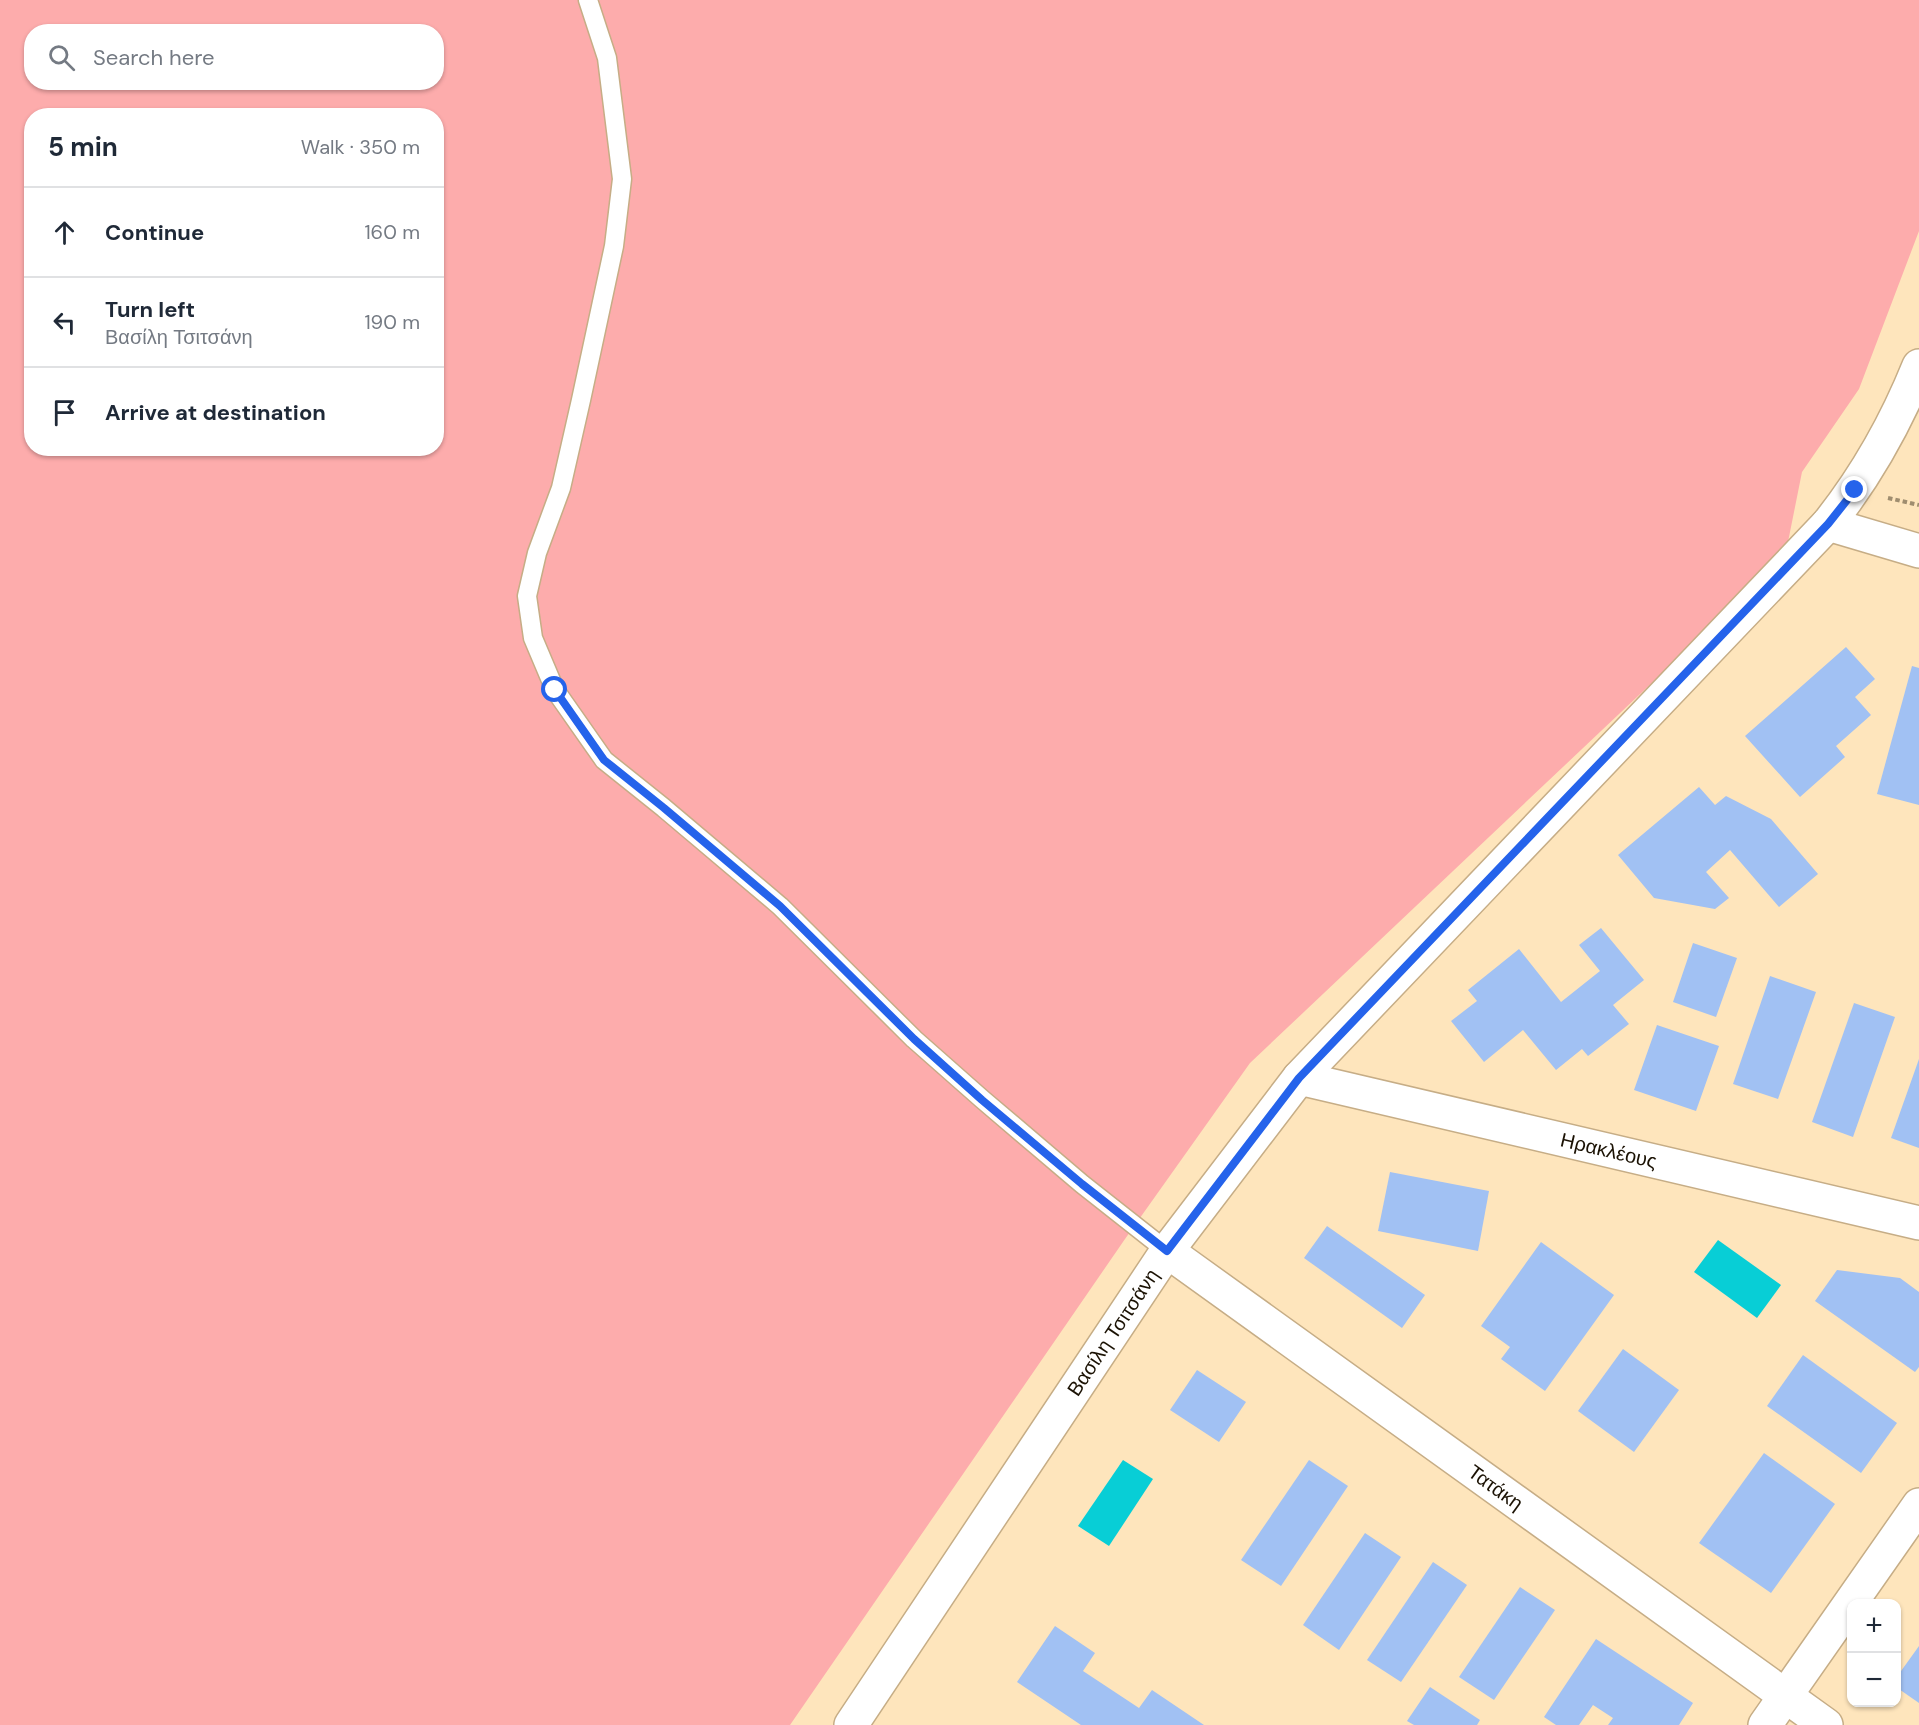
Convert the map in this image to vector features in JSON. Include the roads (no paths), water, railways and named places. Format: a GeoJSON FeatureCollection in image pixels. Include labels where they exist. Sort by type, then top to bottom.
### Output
{"type":"FeatureCollection","features":[{"type":"Feature","properties":{"kind":"street","name":"Βασίλη Τσιτσάνη"},"geometry":{"type":"LineString","coordinates":[[851,1725],[1167,1251],[1299,1078],[1828,524],[1855,490],[1884,443],[1919,366]]}},
{"type":"Feature","properties":{"kind":"street"},"geometry":{"type":"LineString","coordinates":[[1828,524],[1919,551]]}},
{"type":"Feature","properties":{"kind":"street","name":"Ηρακλέους"},"geometry":{"type":"LineString","coordinates":[[1299,1078],[1919,1223]]}},
{"type":"Feature","properties":{"kind":"street","name":"Τατάκη"},"geometry":{"type":"LineString","coordinates":[[1167,1251],[1826,1725]]}},
{"type":"Feature","properties":{"kind":"street"},"geometry":{"type":"LineString","coordinates":[[1765,1725],[1919,1505]]}},
{"type":"Feature","properties":{"kind":"lane"},"geometry":{"type":"LineString","coordinates":[[588,0],[607,58],[622,179],[614,246],[561,488],[537,553],[527,596],[533,638],[555,690],[604,760],[780,906],[914,1039],[982,1100],[1082,1184],[1167,1251]]}},
{"type":"Feature","properties":{"kind":"water"},"geometry":{"type":"Polygon","coordinates":[[[1718,1240],[1781,1285],[1757,1318],[1694,1272],[1718,1240]]]}},
{"type":"Feature","properties":{"kind":"water"},"geometry":{"type":"Polygon","coordinates":[[[1123,1460],[1153,1479],[1109,1546],[1078,1526],[1123,1460]]]}}]}
